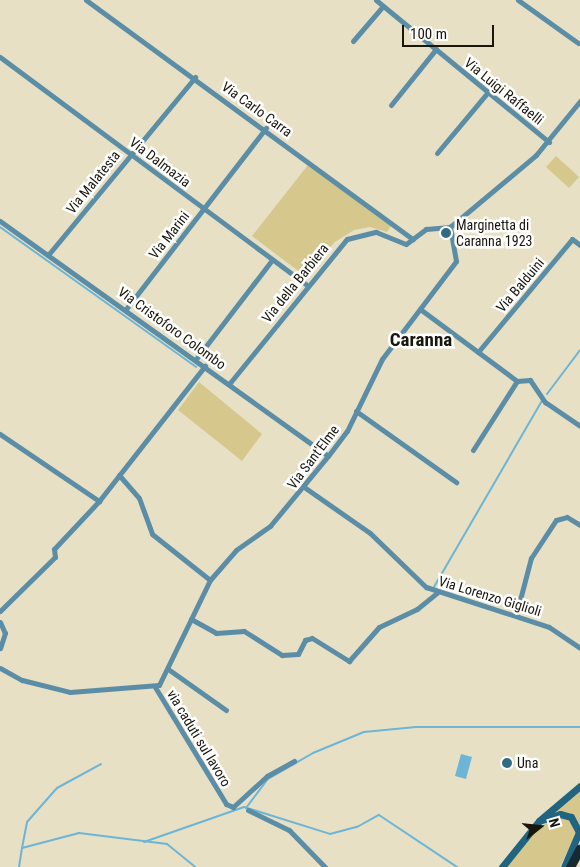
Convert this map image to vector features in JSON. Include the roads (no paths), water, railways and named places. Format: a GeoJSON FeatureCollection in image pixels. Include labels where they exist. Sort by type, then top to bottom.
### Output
{"type":"FeatureCollection","features":[{"type":"Feature","properties":{"kind":"highway"},"geometry":{"type":"LineString","coordinates":[[570,867],[580,842]]}},
{"type":"Feature","properties":{"kind":"main road"},"geometry":{"type":"LineString","coordinates":[[502,867],[539,821],[580,786]]}},
{"type":"Feature","properties":{"kind":"main road"},"geometry":{"type":"LineString","coordinates":[[539,821],[560,814],[571,817],[580,842],[564,867]]}},
{"type":"Feature","properties":{"kind":"street","name":"Via Carlo Carra"},"geometry":{"type":"LineString","coordinates":[[86,0],[266,128],[413,238]]}},
{"type":"Feature","properties":{"kind":"street","name":"Via Luigi Raffaelli"},"geometry":{"type":"LineString","coordinates":[[376,0],[549,142]]}},
{"type":"Feature","properties":{"kind":"street"},"geometry":{"type":"LineString","coordinates":[[518,0],[579,43]]}},
{"type":"Feature","properties":{"kind":"street"},"geometry":{"type":"LineString","coordinates":[[353,41],[383,6]]}},
{"type":"Feature","properties":{"kind":"street"},"geometry":{"type":"LineString","coordinates":[[391,105],[436,49]]}},
{"type":"Feature","properties":{"kind":"street","name":"Via Dalmazia"},"geometry":{"type":"LineString","coordinates":[[0,58],[306,284]]}},
{"type":"Feature","properties":{"kind":"street","name":"Via Malatesta"},"geometry":{"type":"LineString","coordinates":[[48,255],[195,77]]}},
{"type":"Feature","properties":{"kind":"street"},"geometry":{"type":"LineString","coordinates":[[437,153],[488,92]]}},
{"type":"Feature","properties":{"kind":"street"},"geometry":{"type":"LineString","coordinates":[[450,227],[549,142],[580,102]]}},
{"type":"Feature","properties":{"kind":"street","name":"Via Marini"},"geometry":{"type":"LineString","coordinates":[[126,309],[266,128]]}},
{"type":"Feature","properties":{"kind":"street","name":"Via Cristoforo Colombo"},"geometry":{"type":"LineString","coordinates":[[0,221],[126,309],[328,456]]}},
{"type":"Feature","properties":{"kind":"street","name":"Via della Barbiera"},"geometry":{"type":"LineString","coordinates":[[229,384],[306,284],[341,244],[356,235],[376,232],[406,244],[413,238],[436,226],[450,227]]}},
{"type":"Feature","properties":{"kind":"street","name":"Via Sant'Elme"},"geometry":{"type":"LineString","coordinates":[[157,686],[168,669],[210,580],[236,550],[270,526],[328,456],[356,411],[382,359],[456,261],[450,227]]}},
{"type":"Feature","properties":{"kind":"street","name":"Via Balduini"},"geometry":{"type":"LineString","coordinates":[[478,352],[572,239],[580,245]]}},
{"type":"Feature","properties":{"kind":"street"},"geometry":{"type":"LineString","coordinates":[[196,360],[272,260]]}},
{"type":"Feature","properties":{"kind":"street"},"geometry":{"type":"LineString","coordinates":[[420,309],[516,381],[530,380],[545,402],[580,426]]}},
{"type":"Feature","properties":{"kind":"street"},"geometry":{"type":"LineString","coordinates":[[0,612],[55,557],[54,549],[99,501],[205,366]]}},
{"type":"Feature","properties":{"kind":"street"},"geometry":{"type":"LineString","coordinates":[[473,450],[516,381]]}},
{"type":"Feature","properties":{"kind":"street"},"geometry":{"type":"LineString","coordinates":[[356,411],[456,482]]}},
{"type":"Feature","properties":{"kind":"street"},"geometry":{"type":"LineString","coordinates":[[0,434],[99,501]]}},
{"type":"Feature","properties":{"kind":"street"},"geometry":{"type":"LineString","coordinates":[[119,476],[139,498],[152,534],[210,580]]}},
{"type":"Feature","properties":{"kind":"street","name":"Via Lorenzo Giglioli"},"geometry":{"type":"LineString","coordinates":[[304,487],[363,527],[437,593],[516,615],[550,627],[580,648]]}},
{"type":"Feature","properties":{"kind":"street"},"geometry":{"type":"LineString","coordinates":[[516,615],[531,558],[556,520],[566,517],[580,525]]}},
{"type":"Feature","properties":{"kind":"street"},"geometry":{"type":"LineString","coordinates":[[191,619],[216,633],[244,631],[282,655],[298,654],[305,640],[312,638],[350,661],[379,627],[417,609],[437,593]]}},
{"type":"Feature","properties":{"kind":"street"},"geometry":{"type":"LineString","coordinates":[[0,622],[5,633],[0,648]]}},
{"type":"Feature","properties":{"kind":"street","name":"via caduti sul lavoro"},"geometry":{"type":"LineString","coordinates":[[0,668],[22,680],[70,692],[157,686],[226,804],[233,807],[267,776],[294,760]]}},
{"type":"Feature","properties":{"kind":"street"},"geometry":{"type":"LineString","coordinates":[[168,669],[226,710]]}},
{"type":"Feature","properties":{"kind":"street"},"geometry":{"type":"LineString","coordinates":[[248,810],[289,830],[325,867]]}},
{"type":"Feature","properties":{"kind":"water"},"geometry":{"type":"Polygon","coordinates":[[[461,754],[472,757],[466,779],[455,776],[461,754]]]}},
{"type":"Feature","properties":{"kind":"waterway"},"geometry":{"type":"LineString","coordinates":[[0,227],[196,367]]}},
{"type":"Feature","properties":{"kind":"waterway"},"geometry":{"type":"LineString","coordinates":[[547,394],[580,350]]}},
{"type":"Feature","properties":{"kind":"waterway"},"geometry":{"type":"LineString","coordinates":[[434,587],[542,401]]}},
{"type":"Feature","properties":{"kind":"waterway"},"geometry":{"type":"LineString","coordinates":[[246,808],[268,779],[313,753],[364,732],[416,727],[580,727]]}},
{"type":"Feature","properties":{"kind":"waterway"},"geometry":{"type":"LineString","coordinates":[[22,848],[27,822],[57,788],[101,764]]}},
{"type":"Feature","properties":{"kind":"waterway"},"geometry":{"type":"LineString","coordinates":[[144,842],[244,807],[330,834],[357,827],[379,815],[457,867]]}},
{"type":"Feature","properties":{"kind":"waterway"},"geometry":{"type":"LineString","coordinates":[[19,867],[22,848],[79,833],[167,844],[195,867]]}},
{"type":"Feature","properties":{"kind":"place","name":"Marginetta di Caranna 1923"},"geometry":{"type":"Point","coordinates":[446,233]}},
{"type":"Feature","properties":{"kind":"place","name":"Una"},"geometry":{"type":"Point","coordinates":[507,763]}},
{"type":"Feature","properties":{"kind":"district","name":"Caranna"},"geometry":{"type":"Point","coordinates":[421,340]}}]}
